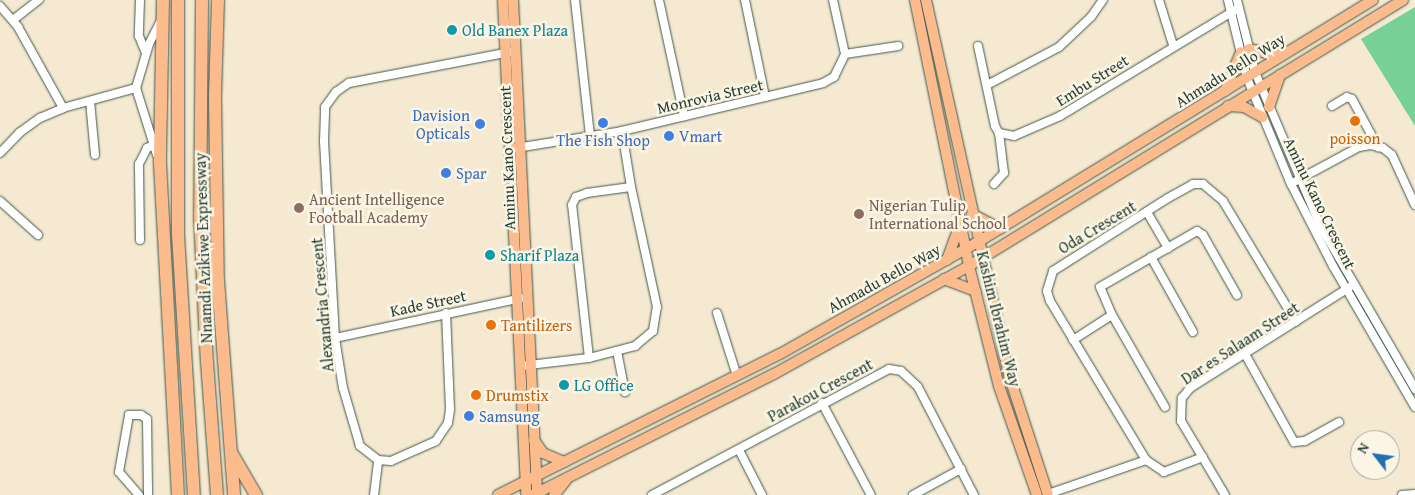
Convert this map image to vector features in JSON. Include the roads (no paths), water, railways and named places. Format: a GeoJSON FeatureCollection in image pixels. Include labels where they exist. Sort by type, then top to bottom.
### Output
{"type":"FeatureCollection","features":[{"type":"Feature","properties":{"kind":"highway"},"geometry":{"type":"LineString","coordinates":[[163,0],[160,163],[164,274],[177,493]]}},
{"type":"Feature","properties":{"kind":"highway","name":"Nnamdi Azikiwe Expressway"},"geometry":{"type":"LineString","coordinates":[[178,0],[176,133],[181,315],[194,495]]}},
{"type":"Feature","properties":{"kind":"highway","name":"Nnamdi Azikiwe Expressway"},"geometry":{"type":"LineString","coordinates":[[202,0],[200,216],[207,362],[217,495]]}},
{"type":"Feature","properties":{"kind":"highway","name":"Nnamdi Azikiwe Expressway"},"geometry":{"type":"LineString","coordinates":[[218,0],[215,98],[218,281],[229,450],[234,495]]}},
{"type":"Feature","properties":{"kind":"highway"},"geometry":{"type":"LineString","coordinates":[[200,216],[218,281]]}},
{"type":"Feature","properties":{"kind":"highway"},"geometry":{"type":"LineString","coordinates":[[164,274],[181,315]]}},
{"type":"Feature","properties":{"kind":"highway"},"geometry":{"type":"LineString","coordinates":[[229,450],[256,495]]}},
{"type":"Feature","properties":{"kind":"main road","name":"Aminu Kano Crescent"},"geometry":{"type":"LineString","coordinates":[[503,0],[510,149],[522,298],[532,366],[534,440],[526,495]]}},
{"type":"Feature","properties":{"kind":"main road","name":"Aminu Kano Crescent"},"geometry":{"type":"LineString","coordinates":[[513,0],[522,148],[521,366],[529,476],[536,494]]}},
{"type":"Feature","properties":{"kind":"main road","name":"Kashim Ibrahim Way"},"geometry":{"type":"LineString","coordinates":[[915,0],[969,266],[999,386],[1037,495]]}},
{"type":"Feature","properties":{"kind":"main road","name":"Kashim Ibrahim Way"},"geometry":{"type":"LineString","coordinates":[[926,0],[981,258],[1009,375],[1048,494]]}},
{"type":"Feature","properties":{"kind":"main road","name":"Ahmadu Bello Way"},"geometry":{"type":"LineString","coordinates":[[536,494],[774,374],[969,266],[1256,88],[1403,0]]}},
{"type":"Feature","properties":{"kind":"main road","name":"Ahmadu Bello Way"},"geometry":{"type":"LineString","coordinates":[[498,495],[529,476],[564,462],[737,376],[947,260],[1370,2]]}},
{"type":"Feature","properties":{"kind":"main road"},"geometry":{"type":"LineString","coordinates":[[1225,91],[1245,51],[1282,56]]}},
{"type":"Feature","properties":{"kind":"main road"},"geometry":{"type":"LineString","coordinates":[[1269,107],[1270,96],[1281,74]]}},
{"type":"Feature","properties":{"kind":"main road"},"geometry":{"type":"LineString","coordinates":[[1228,106],[1244,107],[1262,117]]}},
{"type":"Feature","properties":{"kind":"main road"},"geometry":{"type":"LineString","coordinates":[[972,214],[1000,229]]}},
{"type":"Feature","properties":{"kind":"main road"},"geometry":{"type":"LineString","coordinates":[[947,260],[961,221]]}},
{"type":"Feature","properties":{"kind":"main road"},"geometry":{"type":"LineString","coordinates":[[985,275],[999,247]]}},
{"type":"Feature","properties":{"kind":"main road"},"geometry":{"type":"LineString","coordinates":[[944,279],[976,292]]}},
{"type":"Feature","properties":{"kind":"main road"},"geometry":{"type":"LineString","coordinates":[[534,440],[543,453],[564,462]]}},
{"type":"Feature","properties":{"kind":"main road"},"geometry":{"type":"LineString","coordinates":[[554,495],[568,478]]}},
{"type":"Feature","properties":{"kind":"street"},"geometry":{"type":"LineString","coordinates":[[13,20],[39,0]]}},
{"type":"Feature","properties":{"kind":"street"},"geometry":{"type":"LineString","coordinates":[[140,0],[139,36],[146,53]]}},
{"type":"Feature","properties":{"kind":"street"},"geometry":{"type":"LineString","coordinates":[[575,0],[590,136]]}},
{"type":"Feature","properties":{"kind":"street"},"geometry":{"type":"LineString","coordinates":[[659,0],[684,116]]}},
{"type":"Feature","properties":{"kind":"street"},"geometry":{"type":"LineString","coordinates":[[745,0],[765,97]]}},
{"type":"Feature","properties":{"kind":"street"},"geometry":{"type":"LineString","coordinates":[[833,0],[845,54],[898,46]]}},
{"type":"Feature","properties":{"kind":"street"},"geometry":{"type":"LineString","coordinates":[[987,85],[1059,47],[1091,17],[1103,0]]}},
{"type":"Feature","properties":{"kind":"street"},"geometry":{"type":"LineString","coordinates":[[1159,0],[1173,46]]}},
{"type":"Feature","properties":{"kind":"street","name":"Aminu Kano Crescent"},"geometry":{"type":"LineString","coordinates":[[1228,0],[1230,11],[1245,51]]}},
{"type":"Feature","properties":{"kind":"street","name":"Embu Street"},"geometry":{"type":"LineString","coordinates":[[999,133],[1014,136],[1036,129],[1230,11],[1238,4]]}},
{"type":"Feature","properties":{"kind":"street","name":"Aminu Kano Crescent"},"geometry":{"type":"LineString","coordinates":[[1238,4],[1245,51],[1262,117],[1291,184],[1346,290],[1415,407]]}},
{"type":"Feature","properties":{"kind":"street"},"geometry":{"type":"LineString","coordinates":[[0,6],[13,20],[63,108]]}},
{"type":"Feature","properties":{"kind":"street"},"geometry":{"type":"LineString","coordinates":[[160,163],[136,88],[146,53],[163,18]]}},
{"type":"Feature","properties":{"kind":"street"},"geometry":{"type":"LineString","coordinates":[[978,46],[999,133],[1004,173],[994,184]]}},
{"type":"Feature","properties":{"kind":"street","name":"Alexandria Crescent"},"geometry":{"type":"LineString","coordinates":[[378,460],[360,446],[343,388],[335,338],[324,141],[324,116],[329,100],[349,83],[517,51]]}},
{"type":"Feature","properties":{"kind":"street","name":"Monrovia Street"},"geometry":{"type":"LineString","coordinates":[[510,149],[622,131],[823,84],[834,77],[845,54]]}},
{"type":"Feature","properties":{"kind":"street"},"geometry":{"type":"LineString","coordinates":[[0,153],[28,126],[63,108],[136,88]]}},
{"type":"Feature","properties":{"kind":"street","name":"Aminu Kano Crescent"},"geometry":{"type":"LineString","coordinates":[[1256,88],[1269,107],[1320,225],[1415,389]]}},
{"type":"Feature","properties":{"kind":"street"},"geometry":{"type":"LineString","coordinates":[[1332,106],[1347,97],[1352,98],[1378,146],[1392,155],[1415,205]]}},
{"type":"Feature","properties":{"kind":"street"},"geometry":{"type":"LineString","coordinates":[[90,101],[95,156]]}},
{"type":"Feature","properties":{"kind":"street"},"geometry":{"type":"LineString","coordinates":[[521,366],[589,358],[635,346],[645,339],[657,320],[657,307],[631,187],[622,131]]}},
{"type":"Feature","properties":{"kind":"street"},"geometry":{"type":"LineString","coordinates":[[140,240],[139,164],[147,148],[154,145]]}},
{"type":"Feature","properties":{"kind":"street"},"geometry":{"type":"LineString","coordinates":[[1291,184],[1359,147],[1378,146]]}},
{"type":"Feature","properties":{"kind":"street","name":"Oda Crescent"},"geometry":{"type":"LineString","coordinates":[[1146,460],[1072,340],[1047,291],[1054,271],[1193,184],[1203,184],[1214,191],[1223,201],[1296,322]]}},
{"type":"Feature","properties":{"kind":"street"},"geometry":{"type":"LineString","coordinates":[[589,358],[572,205],[576,197],[587,193],[631,187]]}},
{"type":"Feature","properties":{"kind":"street"},"geometry":{"type":"LineString","coordinates":[[0,201],[38,236]]}},
{"type":"Feature","properties":{"kind":"street"},"geometry":{"type":"LineString","coordinates":[[1147,212],[1168,248]]}},
{"type":"Feature","properties":{"kind":"street"},"geometry":{"type":"LineString","coordinates":[[1165,408],[1112,315],[1100,287],[1197,231],[1203,235],[1236,295]]}},
{"type":"Feature","properties":{"kind":"street"},"geometry":{"type":"LineString","coordinates":[[1151,258],[1193,332]]}},
{"type":"Feature","properties":{"kind":"street","name":"Dar es Salaam Street"},"geometry":{"type":"LineString","coordinates":[[1225,495],[1181,421],[1182,398],[1190,388],[1354,285]]}},
{"type":"Feature","properties":{"kind":"street","name":"Kade Street"},"geometry":{"type":"LineString","coordinates":[[335,338],[522,298]]}},
{"type":"Feature","properties":{"kind":"street"},"geometry":{"type":"LineString","coordinates":[[374,495],[378,460],[391,461],[436,441],[448,423],[450,410],[446,313]]}},
{"type":"Feature","properties":{"kind":"street"},"geometry":{"type":"LineString","coordinates":[[717,313],[737,376]]}},
{"type":"Feature","properties":{"kind":"street"},"geometry":{"type":"LineString","coordinates":[[1072,340],[1112,315]]}},
{"type":"Feature","properties":{"kind":"street"},"geometry":{"type":"LineString","coordinates":[[617,351],[625,392]]}},
{"type":"Feature","properties":{"kind":"street"},"geometry":{"type":"LineString","coordinates":[[1244,354],[1294,442],[1305,441],[1339,422]]}},
{"type":"Feature","properties":{"kind":"street","name":"Parakou Crescent"},"geometry":{"type":"LineString","coordinates":[[655,494],[878,373],[889,369],[901,371],[918,387],[974,495]]}},
{"type":"Feature","properties":{"kind":"street"},"geometry":{"type":"LineString","coordinates":[[822,403],[871,495]]}},
{"type":"Feature","properties":{"kind":"street"},"geometry":{"type":"LineString","coordinates":[[138,495],[119,472],[129,415],[141,415],[147,419],[148,495]]}},
{"type":"Feature","properties":{"kind":"street"},"geometry":{"type":"LineString","coordinates":[[739,450],[762,495]]}},
{"type":"Feature","properties":{"kind":"street"},"geometry":{"type":"LineString","coordinates":[[1048,494],[1146,460],[1164,472],[1203,457]]}},
{"type":"Feature","properties":{"kind":"street"},"geometry":{"type":"LineString","coordinates":[[913,495],[961,469]]}},
{"type":"Feature","properties":{"kind":"street"},"geometry":{"type":"LineString","coordinates":[[1402,495],[1415,494]]}},
{"type":"Feature","properties":{"kind":"place","name":"Old Banex Plaza"},"geometry":{"type":"Point","coordinates":[452,30]}},
{"type":"Feature","properties":{"kind":"place","name":"poisson"},"geometry":{"type":"Point","coordinates":[1355,121]}},
{"type":"Feature","properties":{"kind":"place","name":"The Fish Shop"},"geometry":{"type":"Point","coordinates":[603,123]}},
{"type":"Feature","properties":{"kind":"place","name":"Davision Opticals"},"geometry":{"type":"Point","coordinates":[480,124]}},
{"type":"Feature","properties":{"kind":"place","name":"Vmart"},"geometry":{"type":"Point","coordinates":[669,136]}},
{"type":"Feature","properties":{"kind":"place","name":"Spar"},"geometry":{"type":"Point","coordinates":[446,173]}},
{"type":"Feature","properties":{"kind":"place","name":"Ancient Intelligence Football Academy"},"geometry":{"type":"Point","coordinates":[299,208]}},
{"type":"Feature","properties":{"kind":"place","name":"Nigerian Tulip International School"},"geometry":{"type":"Point","coordinates":[859,214]}},
{"type":"Feature","properties":{"kind":"place","name":"Sharif Plaza"},"geometry":{"type":"Point","coordinates":[490,255]}},
{"type":"Feature","properties":{"kind":"place","name":"Tantilizers"},"geometry":{"type":"Point","coordinates":[491,325]}},
{"type":"Feature","properties":{"kind":"place","name":"LG Office"},"geometry":{"type":"Point","coordinates":[564,385]}},
{"type":"Feature","properties":{"kind":"place","name":"Drumstix"},"geometry":{"type":"Point","coordinates":[476,395]}},
{"type":"Feature","properties":{"kind":"place","name":"Samsung"},"geometry":{"type":"Point","coordinates":[469,416]}}]}
